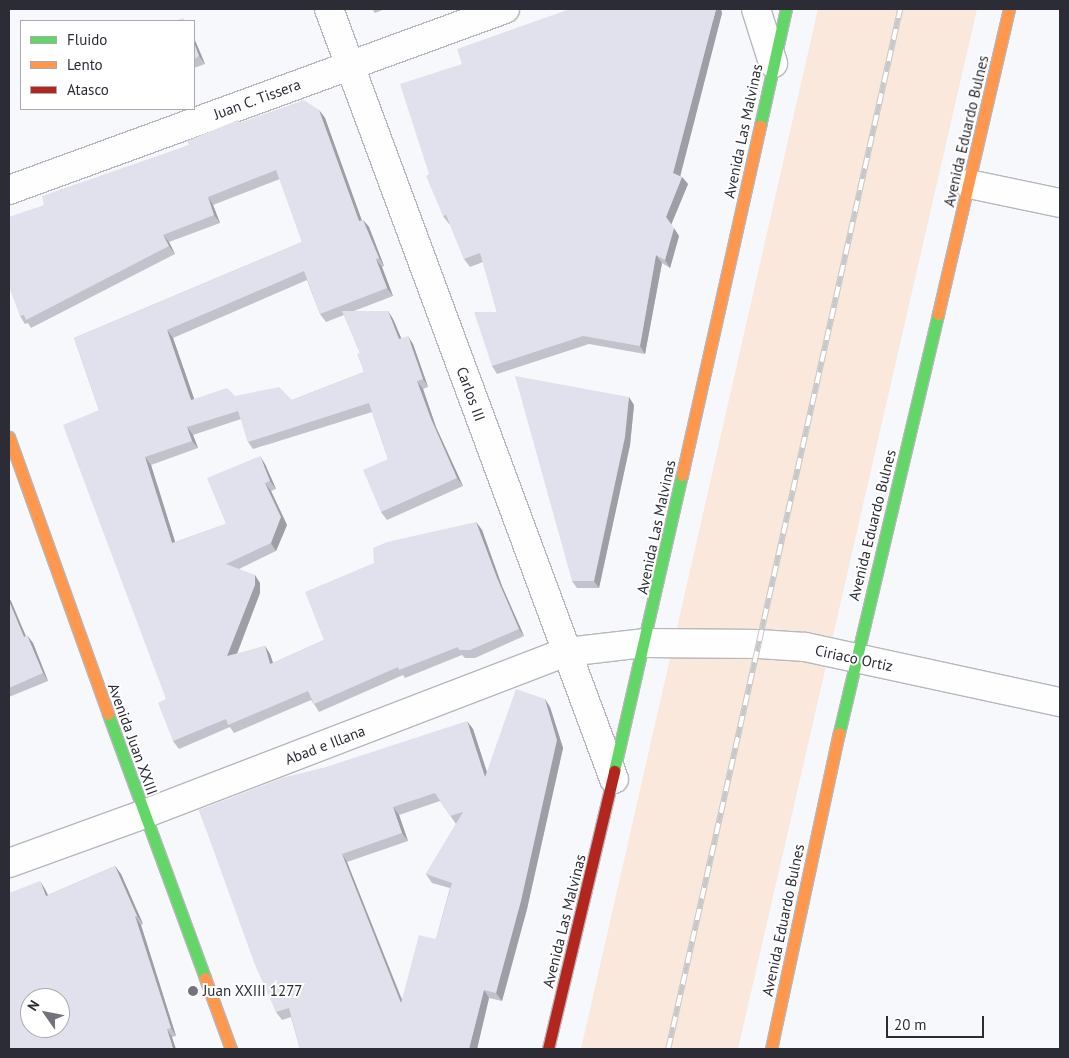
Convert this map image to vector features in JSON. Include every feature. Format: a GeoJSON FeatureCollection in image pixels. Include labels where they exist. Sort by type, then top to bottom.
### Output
{"type":"FeatureCollection","features":[{"type":"Feature","properties":{"kind":"main road","name":"Avenida Las Malvinas"},"geometry":{"type":"LineString","coordinates":[[548,1049],[614,779],[786,9]]}},
{"type":"Feature","properties":{"kind":"main road","name":"Avenida Eduardo Bulnes"},"geometry":{"type":"LineString","coordinates":[[771,1049],[855,659],[1009,9]]}},
{"type":"Feature","properties":{"kind":"main road","name":"Avenida Juan XXIII"},"geometry":{"type":"LineString","coordinates":[[9,437],[144,814],[231,1049]]}},
{"type":"Feature","properties":{"kind":"street","name":"Carlos III"},"geometry":{"type":"LineString","coordinates":[[329,9],[614,779]]}},
{"type":"Feature","properties":{"kind":"street","name":"Juan C. Tissera"},"geometry":{"type":"LineString","coordinates":[[9,190],[505,9]]}},
{"type":"Feature","properties":{"kind":"street"},"geometry":{"type":"LineString","coordinates":[[756,9],[774,63]]}},
{"type":"Feature","properties":{"kind":"street"},"geometry":{"type":"LineString","coordinates":[[969,184],[1060,203]]}},
{"type":"Feature","properties":{"kind":"street","name":"Abad e Illana"},"geometry":{"type":"LineString","coordinates":[[9,863],[144,814],[567,652],[645,643]]}},
{"type":"Feature","properties":{"kind":"street","name":"Ciriaco Ortiz"},"geometry":{"type":"LineString","coordinates":[[645,643],[759,644],[805,647],[1060,702]]}},
{"type":"Feature","properties":{"kind":"shaded area"},"geometry":{"type":"Polygon","coordinates":[[[818,9],[977,9],[738,1049],[581,1049],[818,9]]]}},
{"type":"Feature","properties":{"kind":"building"},"geometry":{"type":"Polygon","coordinates":[[[570,9],[716,9],[673,173],[682,177],[666,217],[674,228],[665,260],[656,255],[640,346],[583,336],[492,366],[474,312],[497,312],[480,253],[464,259],[446,215],[443,216],[426,176],[429,174],[400,84],[462,64],[457,49],[570,9]]]}},
{"type":"Feature","properties":{"kind":"building"},"geometry":{"type":"Polygon","coordinates":[[[195,46],[199,56],[195,58],[195,46]]]}},
{"type":"Feature","properties":{"kind":"building"},"geometry":{"type":"Polygon","coordinates":[[[304,100],[319,110],[359,221],[363,220],[379,258],[376,259],[387,288],[320,314],[304,271],[167,330],[191,400],[227,388],[235,396],[279,387],[292,400],[364,372],[357,354],[360,353],[342,311],[388,311],[399,339],[408,336],[423,379],[417,381],[431,419],[457,478],[381,512],[363,470],[388,459],[369,403],[248,442],[238,411],[187,427],[192,441],[145,457],[172,543],[226,524],[207,478],[260,456],[270,481],[265,483],[281,517],[271,543],[226,564],[255,575],[255,585],[227,656],[265,646],[270,664],[324,640],[305,592],[374,563],[373,548],[387,542],[476,522],[519,629],[470,650],[459,650],[458,647],[399,670],[398,667],[314,704],[308,691],[228,725],[226,719],[173,741],[158,703],[166,699],[63,425],[99,410],[74,338],[302,242],[276,170],[208,197],[214,215],[163,235],[169,246],[26,320],[24,315],[20,316],[9,287],[9,217],[44,205],[42,196],[189,145],[187,141],[238,120],[239,123],[304,100]]]}},
{"type":"Feature","properties":{"kind":"building"},"geometry":{"type":"Polygon","coordinates":[[[515,376],[629,397],[625,437],[594,581],[572,581],[515,376]]]}},
{"type":"Feature","properties":{"kind":"building"},"geometry":{"type":"Polygon","coordinates":[[[9,601],[24,637],[27,635],[43,673],[9,688],[9,601]]]}},
{"type":"Feature","properties":{"kind":"building"},"geometry":{"type":"Polygon","coordinates":[[[516,689],[545,699],[557,740],[521,901],[496,993],[484,990],[469,1049],[300,1049],[289,1008],[276,1012],[255,965],[199,810],[282,778],[326,767],[467,721],[485,777],[516,689]],[[435,793],[393,807],[402,833],[342,854],[401,1003],[419,935],[436,939],[452,883],[426,874],[463,812],[450,816],[435,793]]]}},
{"type":"Feature","properties":{"kind":"building"},"geometry":{"type":"Polygon","coordinates":[[[115,866],[137,916],[135,916],[171,1028],[167,1029],[173,1049],[9,1049],[9,893],[40,881],[46,896],[115,866]]]}},
{"type":"Feature","properties":{"kind":"railway"},"geometry":{"type":"LineString","coordinates":[[668,1049],[900,9]]}},
{"type":"Feature","properties":{"kind":"traffic: fast"},"geometry":{"type":"LineString","coordinates":[[760,126],[786,9]]}},
{"type":"Feature","properties":{"kind":"traffic: fast"},"geometry":{"type":"LineString","coordinates":[[839,733],[938,314]]}},
{"type":"Feature","properties":{"kind":"traffic: fast"},"geometry":{"type":"LineString","coordinates":[[614,771],[682,475]]}},
{"type":"Feature","properties":{"kind":"traffic: fast"},"geometry":{"type":"LineString","coordinates":[[108,714],[205,978]]}},
{"type":"Feature","properties":{"kind":"traffic: slow"},"geometry":{"type":"LineString","coordinates":[[938,314],[1009,9]]}},
{"type":"Feature","properties":{"kind":"traffic: slow"},"geometry":{"type":"LineString","coordinates":[[682,475],[760,126]]}},
{"type":"Feature","properties":{"kind":"traffic: slow"},"geometry":{"type":"LineString","coordinates":[[9,437],[108,714]]}},
{"type":"Feature","properties":{"kind":"traffic: slow"},"geometry":{"type":"LineString","coordinates":[[771,1049],[839,733]]}},
{"type":"Feature","properties":{"kind":"traffic: slow"},"geometry":{"type":"LineString","coordinates":[[205,978],[231,1049]]}},
{"type":"Feature","properties":{"kind":"traffic: jam"},"geometry":{"type":"LineString","coordinates":[[548,1049],[614,771]]}},
{"type":"Feature","properties":{"kind":"place","name":"Juan XXIII 1277"},"geometry":{"type":"Point","coordinates":[193,991]}}]}
